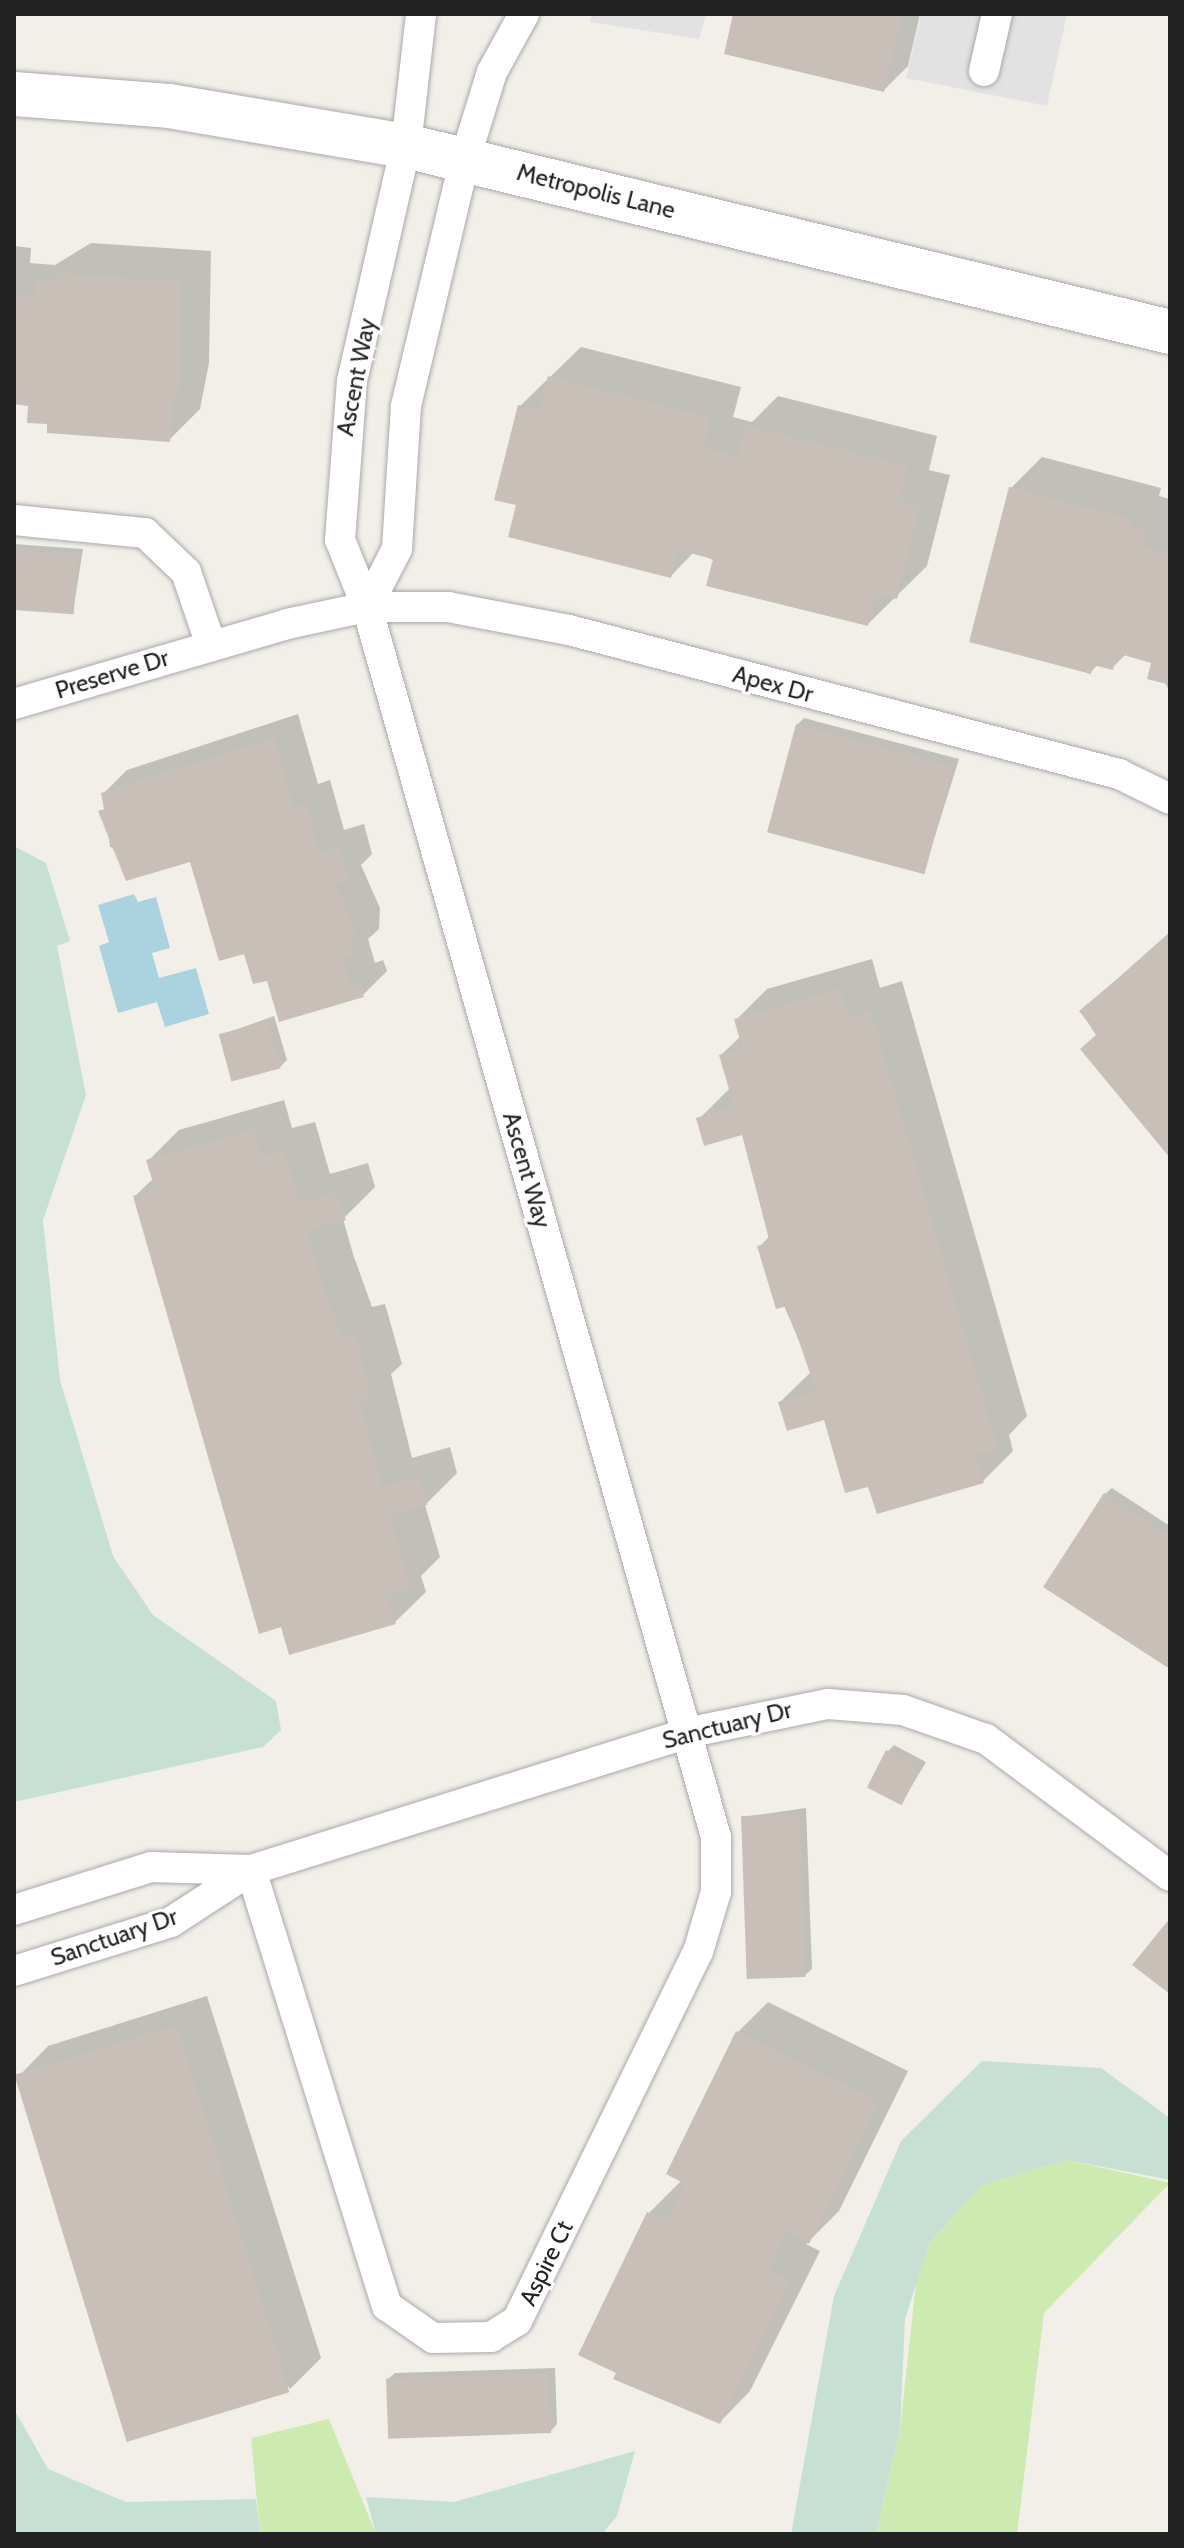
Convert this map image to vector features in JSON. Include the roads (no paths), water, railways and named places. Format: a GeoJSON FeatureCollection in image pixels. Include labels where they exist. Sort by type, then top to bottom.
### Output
{"type":"FeatureCollection","features":[{"type":"Feature","properties":{"kind":"street","name":"Metropolis Lane"},"geometry":{"type":"LineString","coordinates":[[14,94],[169,106],[406,146],[1170,332]]}},
{"type":"Feature","properties":{"kind":"lane","name":"Ascent Way"},"geometry":{"type":"LineString","coordinates":[[421,14],[406,146],[352,381],[342,461],[340,540],[367,607],[691,1732]]}},
{"type":"Feature","properties":{"kind":"lane"},"geometry":{"type":"LineString","coordinates":[[367,607],[397,549],[406,406],[465,159],[498,58],[524,14]]}},
{"type":"Feature","properties":{"kind":"lane"},"geometry":{"type":"LineString","coordinates":[[984,71],[997,14]]}},
{"type":"Feature","properties":{"kind":"lane"},"geometry":{"type":"LineString","coordinates":[[14,520],[125,527],[162,544],[186,572],[211,645]]}},
{"type":"Feature","properties":{"kind":"lane","name":"Preserve Dr"},"geometry":{"type":"LineString","coordinates":[[14,704],[211,645],[367,607]]}},
{"type":"Feature","properties":{"kind":"lane","name":"Apex Dr"},"geometry":{"type":"LineString","coordinates":[[367,607],[494,612],[1119,774],[1170,799]]}},
{"type":"Feature","properties":{"kind":"lane","name":"Sanctuary Dr"},"geometry":{"type":"LineString","coordinates":[[14,1971],[171,1922],[251,1870],[691,1732],[828,1704],[946,1722],[1024,1761],[1170,1876]]}},
{"type":"Feature","properties":{"kind":"lane","name":"Aspire Ct"},"geometry":{"type":"LineString","coordinates":[[251,1870],[387,2306],[433,2338],[491,2337],[517,2321],[712,1917],[716,1837],[691,1732]]}},
{"type":"Feature","properties":{"kind":"lane","name":"Sanctuary Dr"},"geometry":{"type":"LineString","coordinates":[[14,1910],[151,1867],[251,1870]]}},
{"type":"Feature","properties":{"kind":"water"},"geometry":{"type":"Polygon","coordinates":[[[134,894],[138,902],[156,897],[170,948],[152,953],[159,978],[196,968],[209,1014],[165,1027],[157,1002],[118,1013],[99,946],[109,942],[98,905],[134,894]]]}}]}
